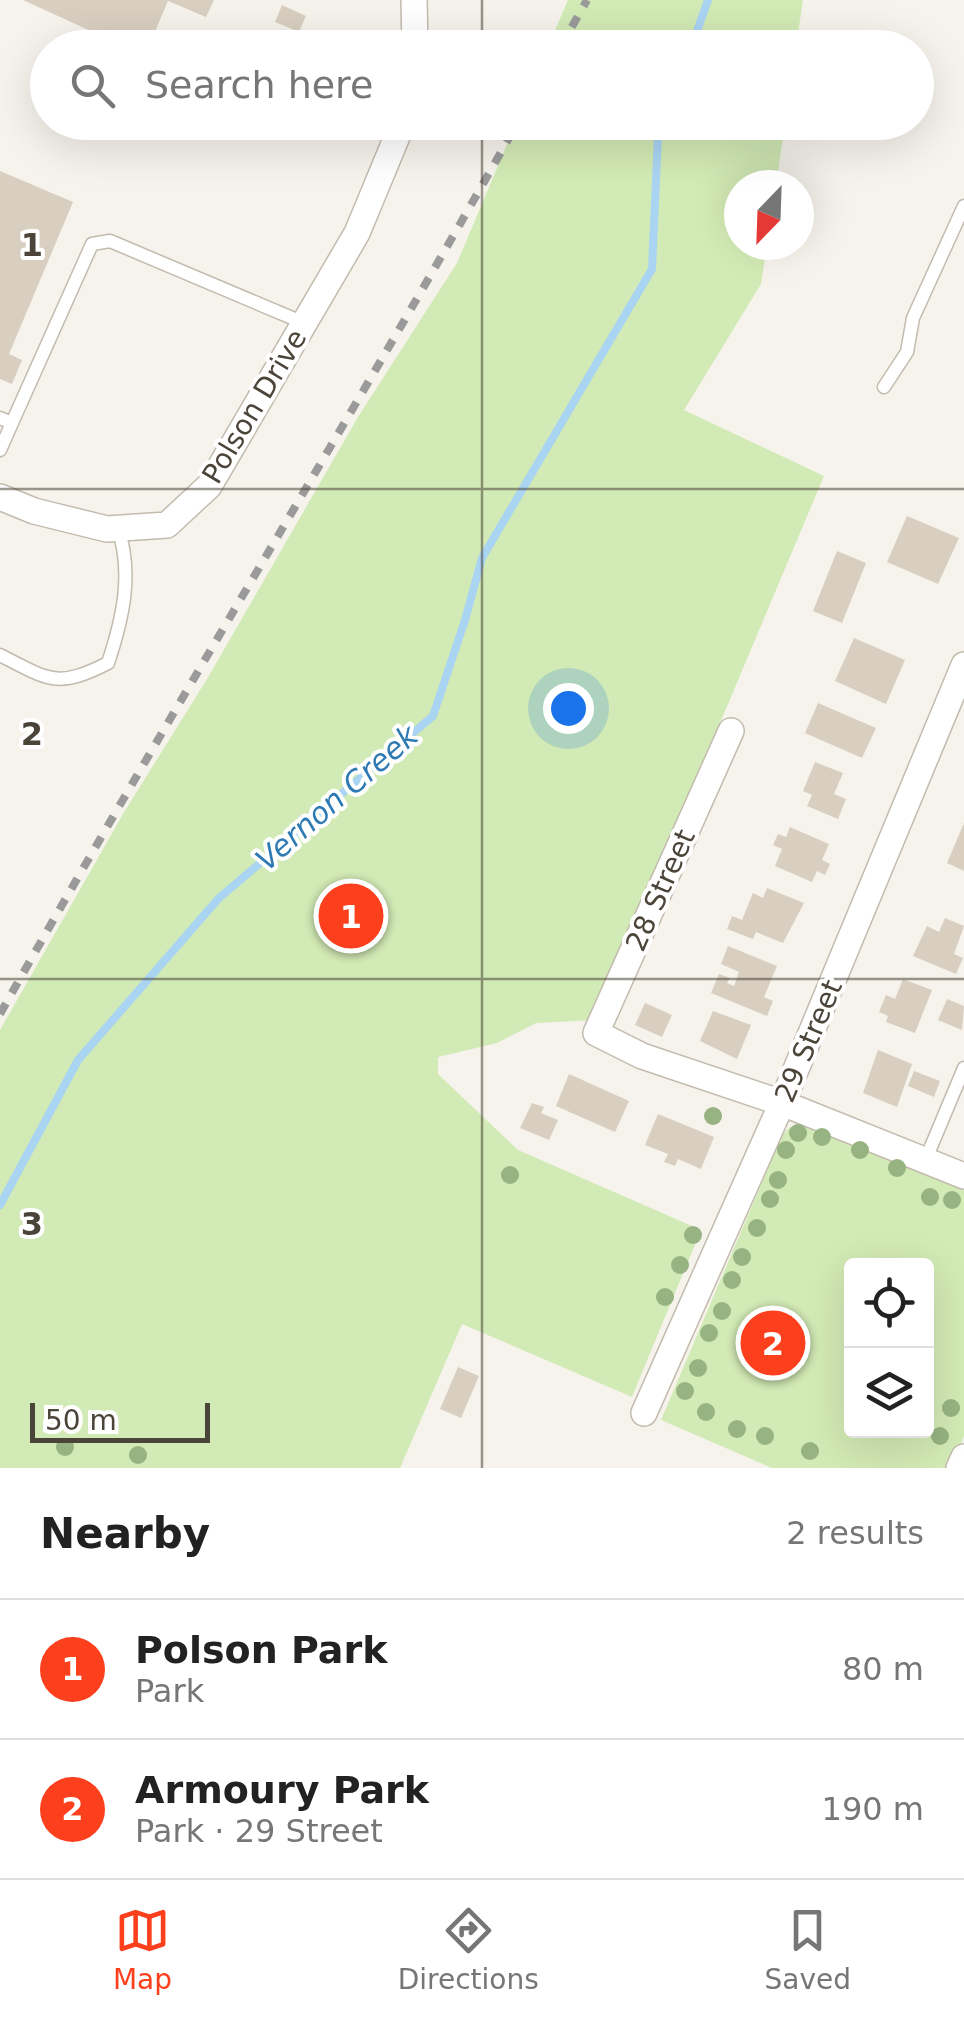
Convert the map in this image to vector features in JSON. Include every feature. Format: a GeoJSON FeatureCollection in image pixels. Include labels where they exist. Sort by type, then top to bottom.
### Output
{"type":"FeatureCollection","features":[{"type":"Feature","properties":{"kind":"street"},"geometry":{"type":"LineString","coordinates":[[414,0],[415,30]]}},
{"type":"Feature","properties":{"kind":"street","name":"Polson Drive"},"geometry":{"type":"LineString","coordinates":[[0,496],[34,510],[107,529],[167,525],[209,486],[357,232],[395,140]]}},
{"type":"Feature","properties":{"kind":"street","name":"29 Street"},"geometry":{"type":"LineString","coordinates":[[644,1413],[782,1103],[964,665]]}},
{"type":"Feature","properties":{"kind":"street","name":"28 Street"},"geometry":{"type":"LineString","coordinates":[[732,732],[596,1033],[642,1056],[782,1103]]}},
{"type":"Feature","properties":{"kind":"street"},"geometry":{"type":"LineString","coordinates":[[782,1103],[964,1176]]}},
{"type":"Feature","properties":{"kind":"street"},"geometry":{"type":"LineString","coordinates":[[959,1468],[964,1457]]}},
{"type":"Feature","properties":{"kind":"lane"},"geometry":{"type":"LineString","coordinates":[[884,387],[907,352],[913,318],[964,206]]}},
{"type":"Feature","properties":{"kind":"lane"},"geometry":{"type":"LineString","coordinates":[[0,450],[6,421],[92,244],[110,241],[304,323]]}},
{"type":"Feature","properties":{"kind":"lane"},"geometry":{"type":"LineString","coordinates":[[0,655],[41,676],[74,680],[108,662],[124,612],[124,548],[118,528]]}},
{"type":"Feature","properties":{"kind":"lane"},"geometry":{"type":"LineString","coordinates":[[925,1161],[964,1068]]}},
{"type":"Feature","properties":{"kind":"green space"},"geometry":{"type":"Polygon","coordinates":[[[568,0],[803,0],[799,30],[555,30],[568,0]]]}},
{"type":"Feature","properties":{"kind":"green space"},"geometry":{"type":"Polygon","coordinates":[[[509,140],[783,140],[778,170],[724,170],[724,260],[765,260],[761,284],[684,410],[824,476],[595,1020],[536,1023],[497,1043],[438,1057],[438,1074],[518,1150],[701,1230],[632,1397],[462,1324],[400,1468],[0,1468],[0,1030],[358,417],[457,263],[509,140]]]}},
{"type":"Feature","properties":{"kind":"green space"},"geometry":{"type":"Polygon","coordinates":[[[790,1127],[805,1127],[964,1190],[964,1436],[951,1468],[772,1468],[661,1420],[782,1135],[790,1127]]]}},
{"type":"Feature","properties":{"kind":"building"},"geometry":{"type":"Polygon","coordinates":[[[23,0],[214,0],[206,17],[168,1],[156,30],[89,30],[23,0]]]}},
{"type":"Feature","properties":{"kind":"building"},"geometry":{"type":"Polygon","coordinates":[[[282,5],[306,16],[300,30],[275,22],[282,5]]]}},
{"type":"Feature","properties":{"kind":"building"},"geometry":{"type":"Polygon","coordinates":[[[0,171],[73,202],[9,354],[22,360],[12,384],[0,379],[0,171]]]}},
{"type":"Feature","properties":{"kind":"building"},"geometry":{"type":"Polygon","coordinates":[[[907,516],[959,538],[938,584],[887,562],[907,516]]]}},
{"type":"Feature","properties":{"kind":"building"},"geometry":{"type":"Polygon","coordinates":[[[837,551],[866,563],[842,623],[813,611],[837,551]]]}},
{"type":"Feature","properties":{"kind":"building"},"geometry":{"type":"Polygon","coordinates":[[[854,638],[905,660],[886,704],[835,681],[854,638]]]}},
{"type":"Feature","properties":{"kind":"building"},"geometry":{"type":"Polygon","coordinates":[[[818,703],[876,728],[862,758],[805,733],[818,703]]]}},
{"type":"Feature","properties":{"kind":"building"},"geometry":{"type":"Polygon","coordinates":[[[815,762],[843,773],[834,794],[846,799],[838,819],[807,806],[812,795],[803,791],[815,762]]]}},
{"type":"Feature","properties":{"kind":"building"},"geometry":{"type":"Polygon","coordinates":[[[964,823],[964,871],[947,863],[964,823]]]}},
{"type":"Feature","properties":{"kind":"building"},"geometry":{"type":"Polygon","coordinates":[[[790,827],[829,844],[822,860],[830,864],[825,875],[817,871],[812,882],[775,866],[782,849],[773,845],[778,834],[786,837],[790,827]]]}},
{"type":"Feature","properties":{"kind":"building"},"geometry":{"type":"Polygon","coordinates":[[[767,888],[804,903],[783,943],[756,932],[753,939],[727,929],[732,916],[742,920],[753,893],[763,898],[767,888]]]}},
{"type":"Feature","properties":{"kind":"building"},"geometry":{"type":"Polygon","coordinates":[[[945,918],[964,926],[954,954],[963,958],[956,974],[913,956],[927,926],[939,932],[945,918]]]}},
{"type":"Feature","properties":{"kind":"building"},"geometry":{"type":"Polygon","coordinates":[[[728,946],[777,966],[764,997],[773,1001],[767,1016],[711,993],[719,974],[730,978],[727,983],[734,986],[739,972],[721,964],[728,946]]]}},
{"type":"Feature","properties":{"kind":"building"},"geometry":{"type":"Polygon","coordinates":[[[903,979],[932,990],[915,1033],[886,1022],[888,1016],[879,1012],[886,995],[895,999],[903,979]]]}},
{"type":"Feature","properties":{"kind":"building"},"geometry":{"type":"Polygon","coordinates":[[[947,999],[964,1006],[962,1030],[938,1020],[947,999]]]}},
{"type":"Feature","properties":{"kind":"building"},"geometry":{"type":"Polygon","coordinates":[[[645,1003],[672,1015],[662,1037],[635,1025],[645,1003]]]}},
{"type":"Feature","properties":{"kind":"building"},"geometry":{"type":"Polygon","coordinates":[[[713,1011],[751,1025],[737,1059],[700,1041],[713,1011]]]}},
{"type":"Feature","properties":{"kind":"building"},"geometry":{"type":"Polygon","coordinates":[[[878,1050],[912,1064],[897,1107],[863,1093],[878,1050]]]}},
{"type":"Feature","properties":{"kind":"building"},"geometry":{"type":"Polygon","coordinates":[[[914,1071],[940,1081],[934,1097],[908,1086],[914,1071]]]}},
{"type":"Feature","properties":{"kind":"building"},"geometry":{"type":"Polygon","coordinates":[[[569,1074],[629,1101],[615,1132],[556,1106],[569,1074]]]}},
{"type":"Feature","properties":{"kind":"building"},"geometry":{"type":"Polygon","coordinates":[[[532,1103],[544,1107],[541,1113],[558,1120],[549,1140],[520,1128],[532,1103]]]}},
{"type":"Feature","properties":{"kind":"building"},"geometry":{"type":"Polygon","coordinates":[[[658,1114],[714,1137],[701,1169],[678,1159],[675,1166],[664,1162],[668,1154],[645,1145],[658,1114]]]}},
{"type":"Feature","properties":{"kind":"building"},"geometry":{"type":"Polygon","coordinates":[[[458,1367],[479,1376],[461,1418],[440,1409],[458,1367]]]}},
{"type":"Feature","properties":{"kind":"waterway","name":"Vernon Creek"},"geometry":{"type":"LineString","coordinates":[[697,30],[708,0]]}},
{"type":"Feature","properties":{"kind":"waterway","name":"Vernon Creek"},"geometry":{"type":"LineString","coordinates":[[0,1205],[78,1060],[219,898],[433,716],[482,558],[652,269],[658,140]]}},
{"type":"Feature","properties":{"kind":"railway"},"geometry":{"type":"LineString","coordinates":[[570,30],[587,0]]}},
{"type":"Feature","properties":{"kind":"railway"},"geometry":{"type":"LineString","coordinates":[[0,1014],[508,140]]}},
{"type":"Feature","properties":{"kind":"place","name":"Polson Park"},"geometry":{"type":"Point","coordinates":[351,916]}},
{"type":"Feature","properties":{"kind":"place","name":"Armoury Park"},"geometry":{"type":"Point","coordinates":[773,1343]}}]}
